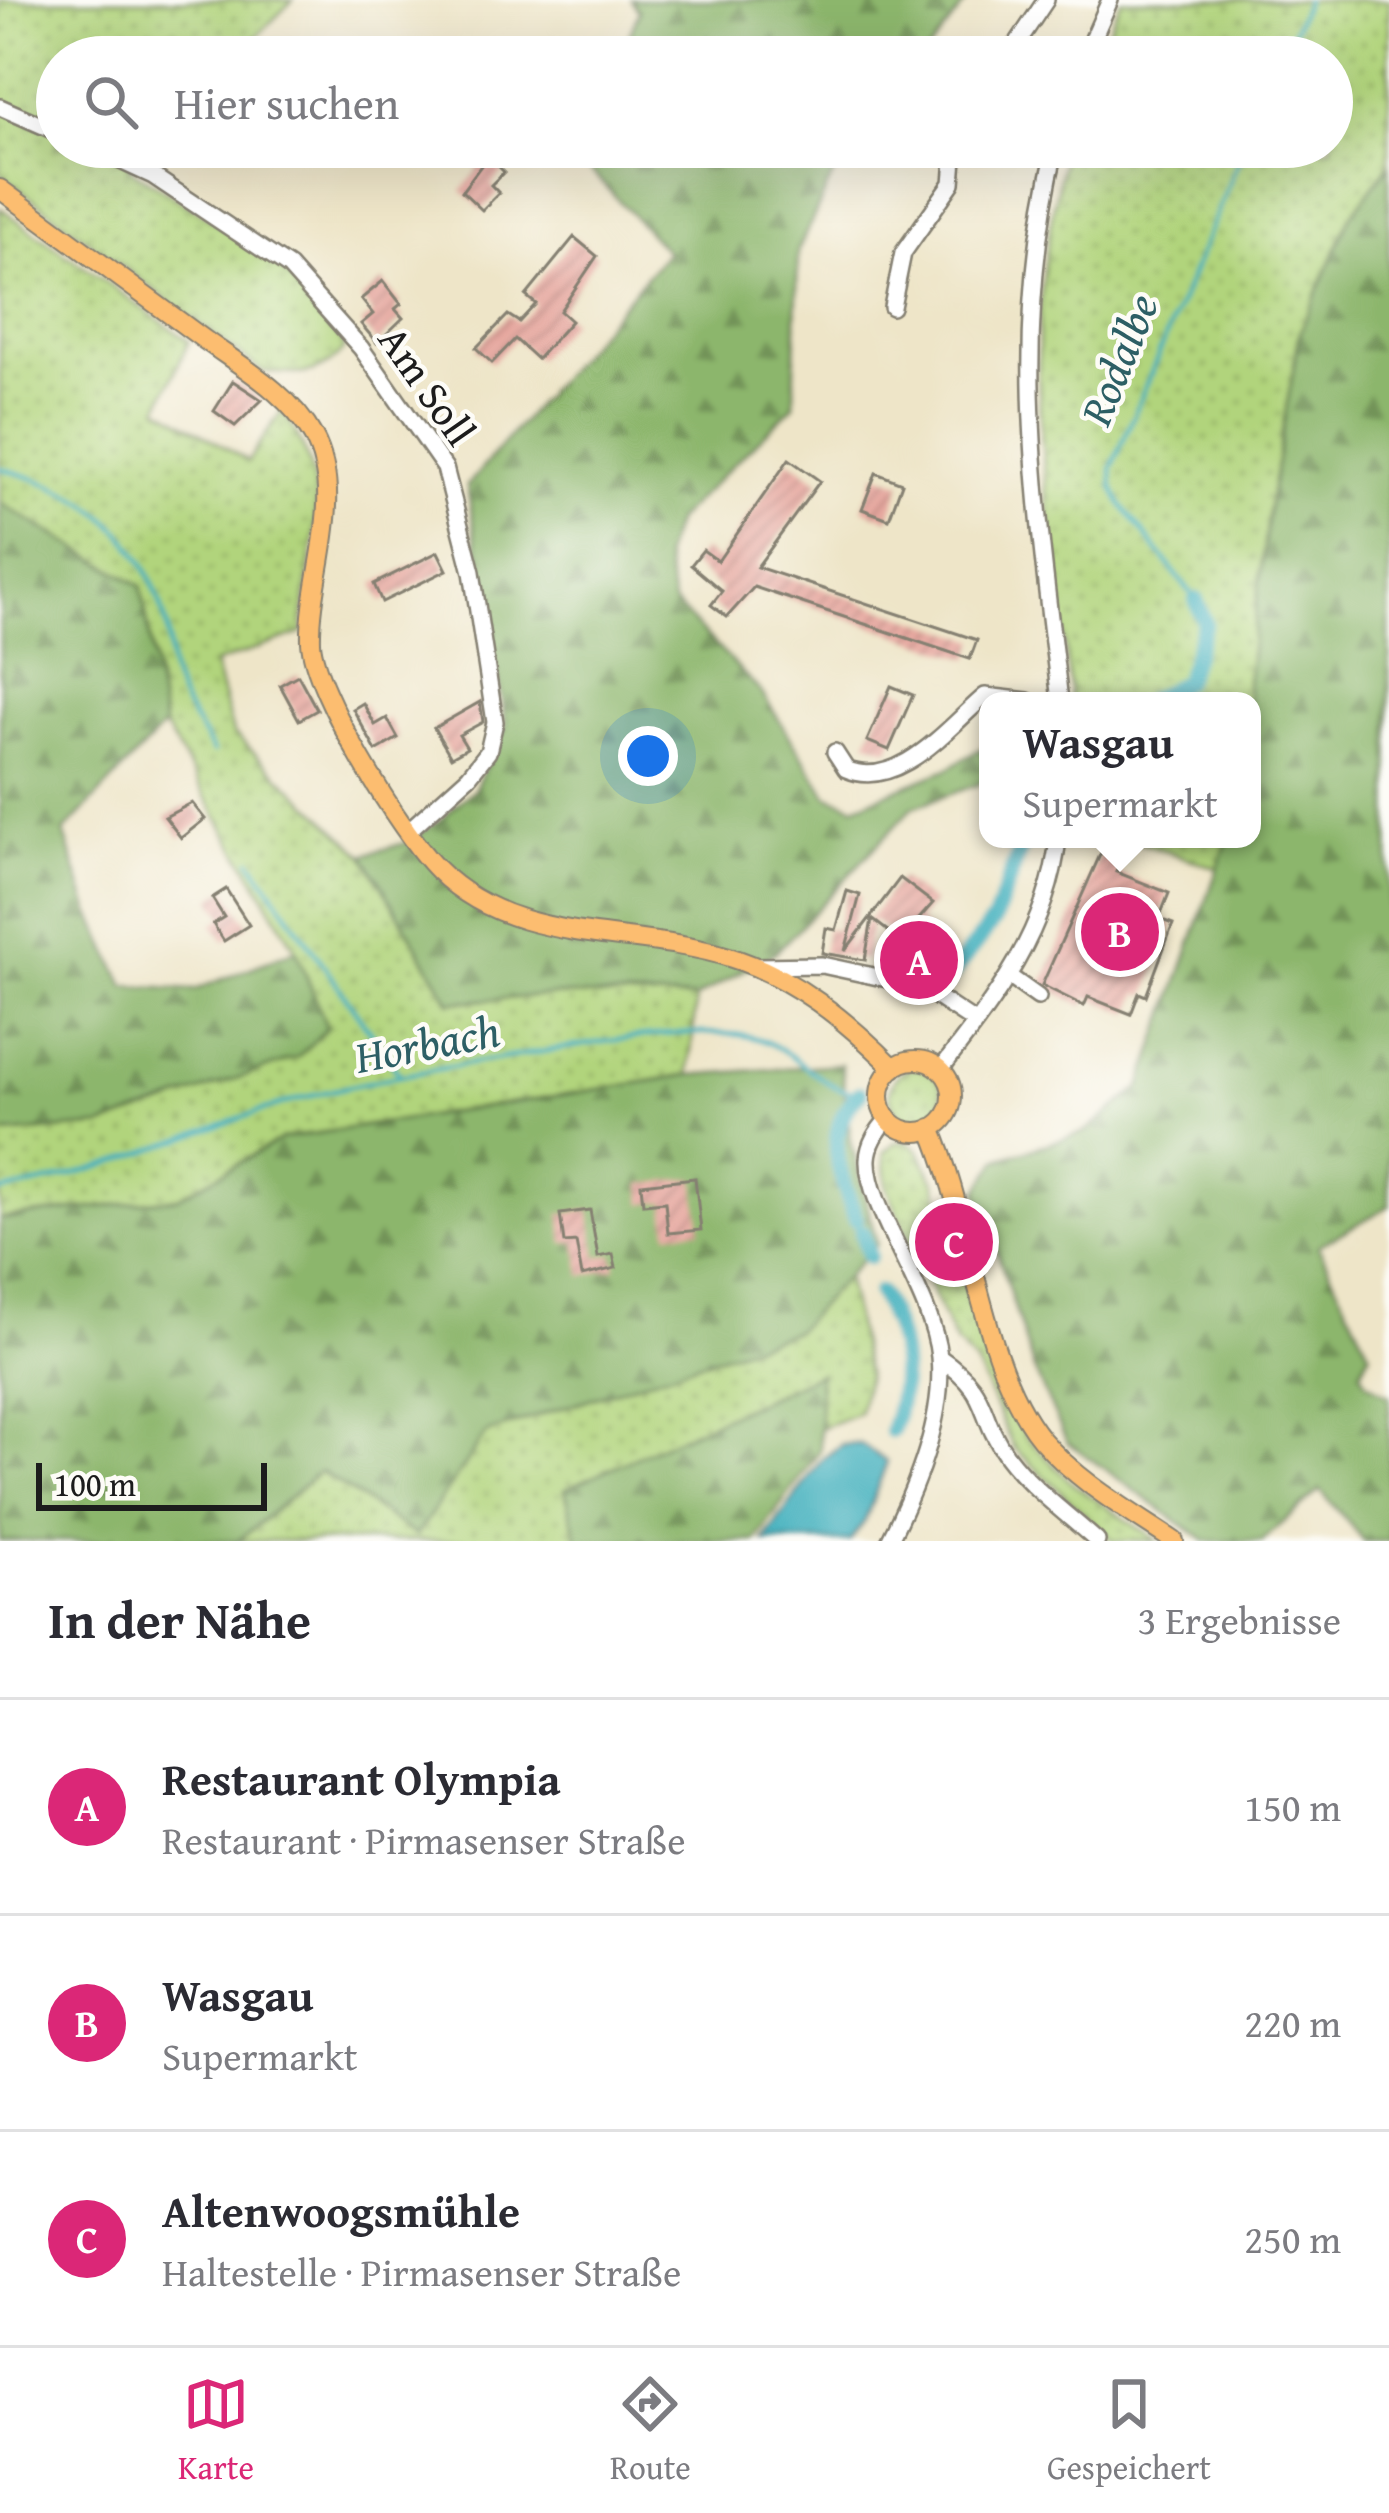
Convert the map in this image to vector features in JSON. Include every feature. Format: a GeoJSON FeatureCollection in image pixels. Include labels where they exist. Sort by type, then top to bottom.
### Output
{"type":"FeatureCollection","features":[{"type":"Feature","properties":{"kind":"main road"},"geometry":{"type":"LineString","coordinates":[[0,189],[288,403],[316,440],[327,499],[313,602],[314,667],[408,831],[454,886],[516,918],[692,948],[755,966],[831,1010],[893,1067]]}},
{"type":"Feature","properties":{"kind":"main road"},"geometry":{"type":"LineString","coordinates":[[913,1060],[940,1070],[952,1097],[946,1115],[931,1128],[904,1130],[888,1119],[880,1098],[893,1067],[913,1060]]}},
{"type":"Feature","properties":{"kind":"main road"},"geometry":{"type":"LineString","coordinates":[[931,1128],[952,1180],[997,1344],[1030,1423],[1091,1486],[1174,1541]]}},
{"type":"Feature","properties":{"kind":"street"},"geometry":{"type":"LineString","coordinates":[[1023,36],[1046,0]]}},
{"type":"Feature","properties":{"kind":"street"},"geometry":{"type":"LineString","coordinates":[[1094,36],[1110,0]]}},
{"type":"Feature","properties":{"kind":"street"},"geometry":{"type":"LineString","coordinates":[[0,107],[36,123]]}},
{"type":"Feature","properties":{"kind":"street","name":"Am Soll"},"geometry":{"type":"LineString","coordinates":[[136,168],[289,267],[361,347],[445,468],[472,572],[495,722],[488,752],[448,801],[408,831]]}},
{"type":"Feature","properties":{"kind":"street"},"geometry":{"type":"LineString","coordinates":[[892,307],[903,253],[952,183],[953,168]]}},
{"type":"Feature","properties":{"kind":"street"},"geometry":{"type":"LineString","coordinates":[[1052,168],[1032,273],[1027,375],[1059,692]]}},
{"type":"Feature","properties":{"kind":"street"},"geometry":{"type":"LineString","coordinates":[[835,752],[846,769],[874,774],[916,755],[979,701]]}},
{"type":"Feature","properties":{"kind":"street"},"geometry":{"type":"LineString","coordinates":[[940,1070],[1010,977],[1041,912],[1056,848]]}},
{"type":"Feature","properties":{"kind":"street"},"geometry":{"type":"LineString","coordinates":[[755,966],[822,964],[920,986],[976,1023]]}},
{"type":"Feature","properties":{"kind":"street"},"geometry":{"type":"LineString","coordinates":[[1010,977],[1037,998]]}},
{"type":"Feature","properties":{"kind":"street"},"geometry":{"type":"LineString","coordinates":[[888,1119],[872,1143],[868,1170],[925,1298],[939,1357],[930,1436],[889,1541]]}},
{"type":"Feature","properties":{"kind":"street"},"geometry":{"type":"LineString","coordinates":[[939,1357],[970,1378],[1005,1454],[1097,1541]]}},
{"type":"Feature","properties":{"kind":"green space"},"geometry":{"type":"Polygon","coordinates":[[[0,0],[293,0],[257,36],[36,36],[36,168],[128,168],[271,257],[342,340],[344,349],[326,366],[307,373],[262,371],[0,174],[0,0]]]}},
{"type":"Feature","properties":{"kind":"green space"},"geometry":{"type":"Polygon","coordinates":[[[631,0],[968,0],[940,36],[629,36],[639,11],[631,0]]]}},
{"type":"Feature","properties":{"kind":"green space"},"geometry":{"type":"Polygon","coordinates":[[[1121,0],[1389,0],[1389,165],[1350,217],[1248,692],[1070,692],[1049,516],[1039,377],[1039,331],[1052,216],[1061,168],[1353,168],[1353,36],[1106,36],[1121,0]]]}},
{"type":"Feature","properties":{"kind":"green space"},"geometry":{"type":"Polygon","coordinates":[[[1389,165],[1389,1206],[1318,1246],[1370,1353],[1361,1372],[1367,1382],[1389,1395],[1389,1541],[1364,1541],[1320,1490],[1262,1541],[1205,1541],[1067,1442],[1034,1370],[978,1191],[998,1159],[1086,1132],[1141,1087],[1225,848],[1261,848],[1261,692],[1248,692],[1247,683],[1269,505],[1300,332],[1350,217],[1389,165]]]}},
{"type":"Feature","properties":{"kind":"green space"},"geometry":{"type":"Polygon","coordinates":[[[588,168],[838,168],[798,250],[794,405],[676,520],[664,555],[673,602],[761,692],[828,796],[855,806],[945,770],[979,750],[979,783],[913,807],[777,951],[696,998],[557,995],[450,1002],[364,855],[405,843],[438,822],[475,788],[506,726],[467,486],[667,252],[588,168]]]}},
{"type":"Feature","properties":{"kind":"green space"},"geometry":{"type":"Polygon","coordinates":[[[0,208],[189,341],[159,407],[248,461],[282,411],[300,440],[310,467],[316,518],[302,633],[214,664],[233,733],[364,855],[450,1002],[557,995],[696,998],[689,1075],[282,1139],[177,1198],[0,1219],[0,1134],[102,1126],[327,1028],[296,950],[164,726],[141,586],[0,503],[0,208]]]}},
{"type":"Feature","properties":{"kind":"green space"},"geometry":{"type":"Polygon","coordinates":[[[0,503],[141,586],[164,726],[64,832],[89,910],[125,986],[195,990],[296,950],[327,1028],[298,1057],[102,1126],[0,1134],[0,503]]]}},
{"type":"Feature","properties":{"kind":"green space"},"geometry":{"type":"Polygon","coordinates":[[[1156,848],[1226,848],[1220,869],[1156,848]]]}},
{"type":"Feature","properties":{"kind":"green space"},"geometry":{"type":"Polygon","coordinates":[[[841,1064],[851,1142],[877,1244],[795,1331],[486,1433],[416,1536],[320,1471],[238,1541],[0,1541],[0,1219],[177,1198],[282,1139],[689,1075],[841,1064]]]}},
{"type":"Feature","properties":{"kind":"green space"},"geometry":{"type":"Polygon","coordinates":[[[916,1068],[934,1076],[942,1094],[934,1112],[916,1120],[898,1112],[890,1094],[898,1076],[916,1068]]]}},
{"type":"Feature","properties":{"kind":"green space"},"geometry":{"type":"Polygon","coordinates":[[[906,1141],[918,1149],[936,1183],[953,1259],[1025,1436],[1073,1484],[1158,1541],[1114,1541],[1013,1447],[977,1366],[954,1341],[887,1188],[884,1153],[894,1143],[906,1141]]]}},
{"type":"Feature","properties":{"kind":"green space"},"geometry":{"type":"Polygon","coordinates":[[[846,1277],[867,1376],[859,1413],[820,1428],[818,1374],[565,1489],[578,1541],[238,1541],[320,1471],[416,1536],[486,1433],[794,1331],[846,1277]]]}},
{"type":"Feature","properties":{"kind":"green space"},"geometry":{"type":"Polygon","coordinates":[[[819,1374],[820,1450],[755,1541],[578,1541],[565,1489],[819,1374]]]}},
{"type":"Feature","properties":{"kind":"water"},"geometry":{"type":"Polygon","coordinates":[[[842,1444],[861,1444],[887,1462],[865,1521],[850,1541],[763,1541],[822,1459],[842,1444]]]}},
{"type":"Feature","properties":{"kind":"building"},"geometry":{"type":"Polygon","coordinates":[[[479,168],[504,172],[491,185],[499,193],[482,210],[462,191],[479,168]]]}},
{"type":"Feature","properties":{"kind":"building"},"geometry":{"type":"Polygon","coordinates":[[[574,237],[597,256],[560,311],[571,321],[537,359],[515,339],[492,363],[476,348],[508,315],[519,322],[536,304],[526,296],[574,237]]]}},
{"type":"Feature","properties":{"kind":"building"},"geometry":{"type":"Polygon","coordinates":[[[383,281],[401,304],[395,309],[403,318],[377,343],[361,324],[373,314],[361,299],[383,281]]]}},
{"type":"Feature","properties":{"kind":"building"},"geometry":{"type":"Polygon","coordinates":[[[233,381],[262,400],[235,426],[214,411],[233,381]]]}},
{"type":"Feature","properties":{"kind":"building"},"geometry":{"type":"Polygon","coordinates":[[[789,459],[820,481],[757,567],[977,640],[970,659],[754,587],[727,617],[711,605],[722,591],[691,565],[703,550],[718,561],[789,459]]]}},
{"type":"Feature","properties":{"kind":"building"},"geometry":{"type":"Polygon","coordinates":[[[876,473],[902,483],[889,519],[862,509],[876,473]]]}},
{"type":"Feature","properties":{"kind":"building"},"geometry":{"type":"Polygon","coordinates":[[[438,552],[447,570],[382,602],[374,584],[438,552]]]}},
{"type":"Feature","properties":{"kind":"building"},"geometry":{"type":"Polygon","coordinates":[[[298,675],[317,710],[299,720],[280,685],[298,675]]]}},
{"type":"Feature","properties":{"kind":"building"},"geometry":{"type":"Polygon","coordinates":[[[891,686],[913,695],[889,750],[867,741],[891,686]]]}},
{"type":"Feature","properties":{"kind":"building"},"geometry":{"type":"Polygon","coordinates":[[[480,702],[483,722],[459,735],[467,748],[451,757],[434,728],[480,702]]]}},
{"type":"Feature","properties":{"kind":"building"},"geometry":{"type":"Polygon","coordinates":[[[363,703],[375,725],[387,718],[398,738],[376,751],[353,709],[363,703]]]}},
{"type":"Feature","properties":{"kind":"building"},"geometry":{"type":"Polygon","coordinates":[[[192,803],[205,819],[181,838],[165,817],[192,803]]]}},
{"type":"Feature","properties":{"kind":"building"},"geometry":{"type":"Polygon","coordinates":[[[1103,848],[1123,853],[1116,872],[1169,893],[1159,919],[1173,924],[1146,996],[1139,993],[1131,1014],[1088,997],[1084,1006],[1042,985],[1103,848]]]}},
{"type":"Feature","properties":{"kind":"building"},"geometry":{"type":"Polygon","coordinates":[[[900,878],[933,903],[918,920],[944,948],[925,972],[903,955],[909,947],[872,919],[865,960],[822,953],[826,928],[836,930],[847,891],[860,895],[845,951],[900,878]]]}},
{"type":"Feature","properties":{"kind":"building"},"geometry":{"type":"Polygon","coordinates":[[[226,889],[249,925],[224,941],[213,924],[224,917],[212,898],[226,889]]]}},
{"type":"Feature","properties":{"kind":"building"},"geometry":{"type":"Polygon","coordinates":[[[695,1178],[701,1230],[668,1233],[665,1202],[643,1204],[641,1184],[695,1178]]]}},
{"type":"Feature","properties":{"kind":"building"},"geometry":{"type":"Polygon","coordinates":[[[590,1210],[598,1257],[613,1254],[616,1268],[582,1276],[576,1242],[564,1243],[560,1214],[590,1210]]]}},
{"type":"Feature","properties":{"kind":"waterway","name":"Rodalbe"},"geometry":{"type":"LineString","coordinates":[[1291,36],[1306,0]]}},
{"type":"Feature","properties":{"kind":"waterway","name":"Rodalbe"},"geometry":{"type":"LineString","coordinates":[[1196,600],[1121,504],[1113,487],[1112,468],[1235,168]]}},
{"type":"Feature","properties":{"kind":"waterway"},"geometry":{"type":"LineString","coordinates":[[0,468],[85,503],[126,539],[156,590],[176,687],[213,752]]}},
{"type":"Feature","properties":{"kind":"waterway","name":"Rodalbe"},"geometry":{"type":"LineString","coordinates":[[1165,692],[1185,681],[1205,623],[1196,600]]}},
{"type":"Feature","properties":{"kind":"waterway","name":"Rodalbe"},"geometry":{"type":"LineString","coordinates":[[941,988],[994,920],[1021,848]]}},
{"type":"Feature","properties":{"kind":"waterway"},"geometry":{"type":"LineString","coordinates":[[251,860],[400,1075]]}},
{"type":"Feature","properties":{"kind":"waterway","name":"Horbach"},"geometry":{"type":"LineString","coordinates":[[0,1192],[107,1165],[339,1089],[631,1038],[713,1033],[759,1039],[830,1084],[860,1093]]}},
{"type":"Feature","properties":{"kind":"waterway","name":"Rodalbe"},"geometry":{"type":"LineString","coordinates":[[856,1219],[840,1171],[837,1138],[840,1122],[860,1093]]}},
{"type":"Feature","properties":{"kind":"waterway","name":"Rodalbe"},"geometry":{"type":"LineString","coordinates":[[862,1232],[869,1256]]}},
{"type":"Feature","properties":{"kind":"waterway","name":"Rodalbe"},"geometry":{"type":"LineString","coordinates":[[879,1293],[895,1327],[902,1360],[901,1395],[891,1431]]}},
{"type":"Feature","properties":{"kind":"place","name":"Wasgau"},"geometry":{"type":"Point","coordinates":[1120,932]}},
{"type":"Feature","properties":{"kind":"place","name":"Restaurant Olympia"},"geometry":{"type":"Point","coordinates":[919,960]}},
{"type":"Feature","properties":{"kind":"place","name":"Altenwoogsmühle"},"geometry":{"type":"Point","coordinates":[954,1242]}}]}
